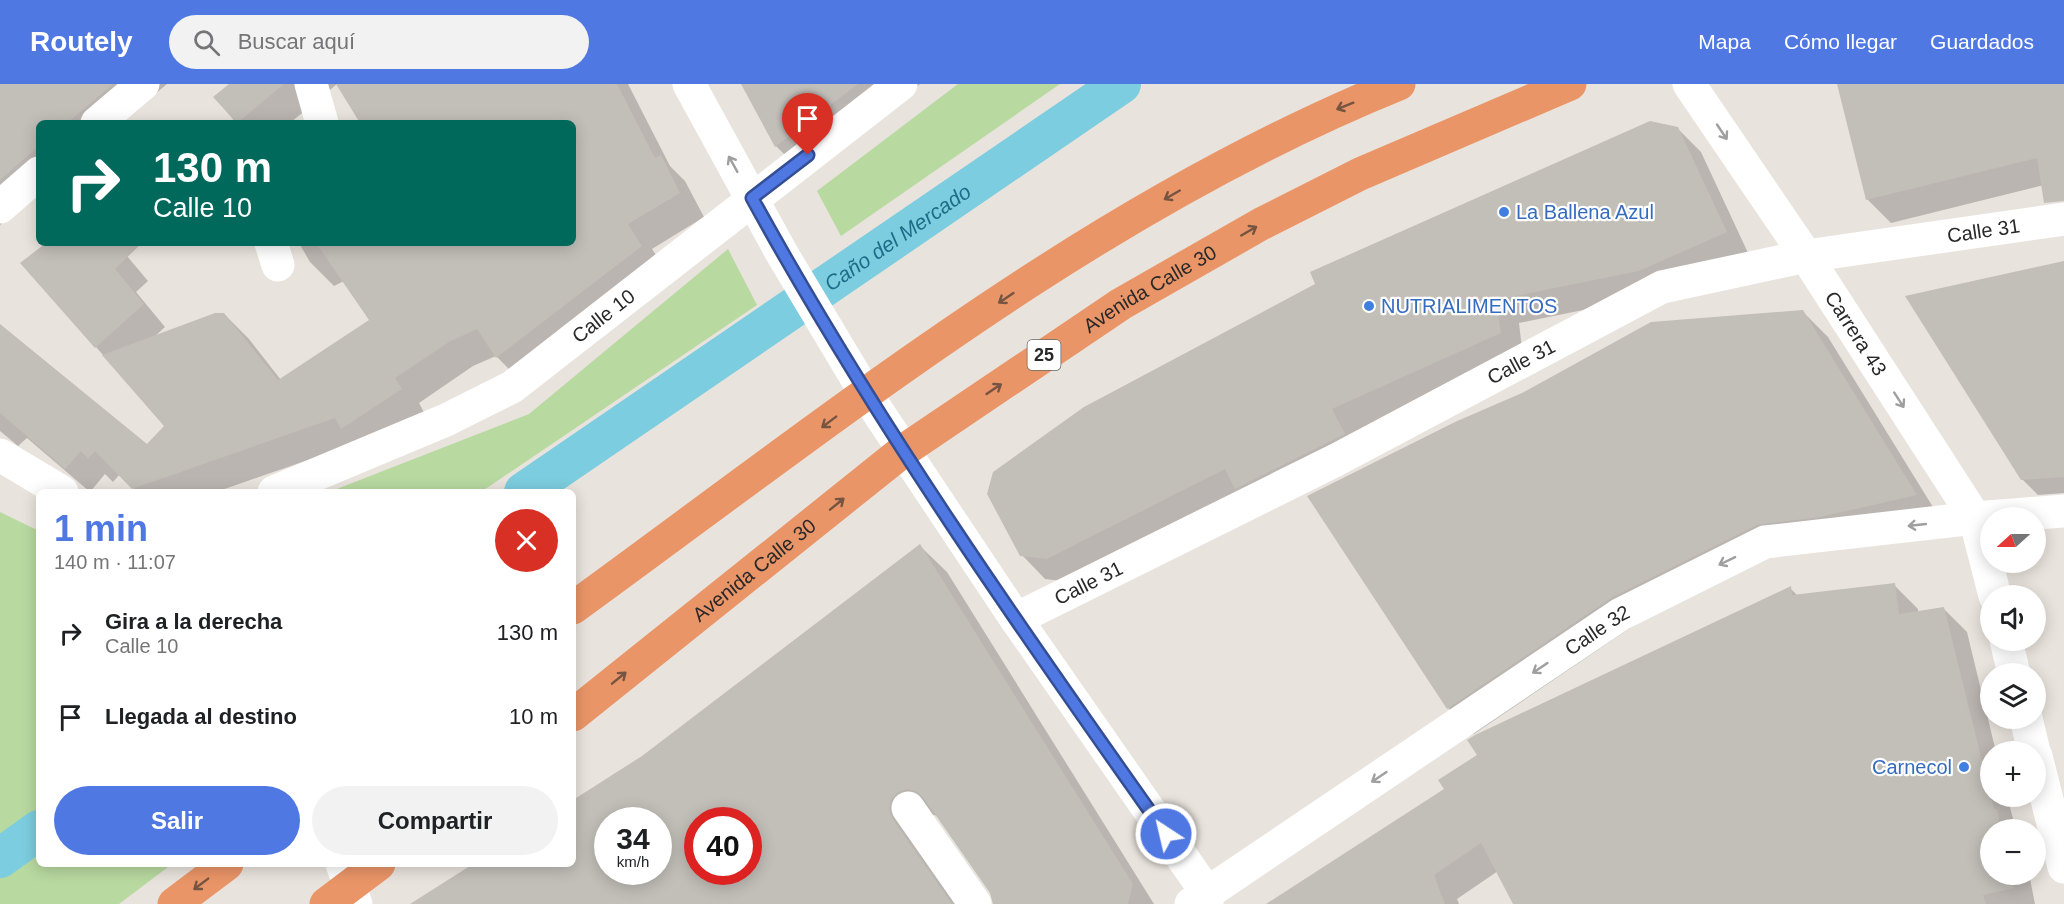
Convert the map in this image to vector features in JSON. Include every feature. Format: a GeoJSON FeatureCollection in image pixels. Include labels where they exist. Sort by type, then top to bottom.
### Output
{"type":"FeatureCollection","features":[{"type":"Feature","properties":{"kind":"highway"},"geometry":{"type":"LineString","coordinates":[[576,606],[866,394],[1081,248],[1199,179],[1321,116],[1399,84]]}},
{"type":"Feature","properties":{"kind":"highway","name":"Avenida Calle 30"},"geometry":{"type":"LineString","coordinates":[[576,713],[903,451],[1121,304],[1261,224],[1360,174],[1570,84]]}},
{"type":"Feature","properties":{"kind":"highway"},"geometry":{"type":"LineString","coordinates":[[174,904],[223,867]]}},
{"type":"Feature","properties":{"kind":"highway"},"geometry":{"type":"LineString","coordinates":[[344,889],[375,867]]}},
{"type":"Feature","properties":{"kind":"street"},"geometry":{"type":"LineString","coordinates":[[101,120],[143,84]]}},
{"type":"Feature","properties":{"kind":"street"},"geometry":{"type":"LineString","coordinates":[[311,84],[321,120]]}},
{"type":"Feature","properties":{"kind":"street"},"geometry":{"type":"LineString","coordinates":[[689,84],[781,252],[866,394],[1202,900]]}},
{"type":"Feature","properties":{"kind":"street","name":"Calle 10"},"geometry":{"type":"LineString","coordinates":[[281,489],[446,420],[512,387],[901,84]]}},
{"type":"Feature","properties":{"kind":"street","name":"Carrera 43"},"geometry":{"type":"LineString","coordinates":[[1689,84],[1806,256],[1975,518],[1992,585]]}},
{"type":"Feature","properties":{"kind":"street"},"geometry":{"type":"LineString","coordinates":[[0,207],[36,176]]}},
{"type":"Feature","properties":{"kind":"street","name":"Calle 31"},"geometry":{"type":"LineString","coordinates":[[1016,619],[1336,460],[1662,287],[1806,256],[2064,219]]}},
{"type":"Feature","properties":{"kind":"street"},"geometry":{"type":"LineString","coordinates":[[0,455],[57,489]]}},
{"type":"Feature","properties":{"kind":"street","name":"Calle 32"},"geometry":{"type":"LineString","coordinates":[[1202,900],[1621,614],[1765,542],[1975,518],[2064,512]]}},
{"type":"Feature","properties":{"kind":"street"},"geometry":{"type":"LineString","coordinates":[[2046,797],[2064,867]]}},
{"type":"Feature","properties":{"kind":"street"},"geometry":{"type":"LineString","coordinates":[[908,808],[975,904]]}},
{"type":"Feature","properties":{"kind":"green space"},"geometry":{"type":"Polygon","coordinates":[[[958,84],[1060,84],[841,236],[817,191],[958,84]]]}},
{"type":"Feature","properties":{"kind":"green space"},"geometry":{"type":"Polygon","coordinates":[[[728,249],[757,305],[485,489],[337,489],[529,414],[728,249]]]}},
{"type":"Feature","properties":{"kind":"green space"},"geometry":{"type":"Polygon","coordinates":[[[0,512],[36,530],[36,867],[168,867],[119,904],[0,904],[0,512]]]}},
{"type":"Feature","properties":{"kind":"building"},"geometry":{"type":"Polygon","coordinates":[[[0,84],[113,84],[71,120],[36,120],[36,149],[0,180],[0,84]]]}},
{"type":"Feature","properties":{"kind":"building"},"geometry":{"type":"Polygon","coordinates":[[[229,84],[284,84],[241,120],[234,120],[213,97],[229,84]]]}},
{"type":"Feature","properties":{"kind":"building"},"geometry":{"type":"Polygon","coordinates":[[[336,84],[617,84],[655,158],[661,155],[680,193],[628,224],[642,246],[496,358],[477,329],[449,342],[395,378],[402,389],[341,429],[335,418],[132,489],[95,451],[88,459],[81,451],[65,469],[0,413],[0,324],[147,444],[164,426],[102,355],[215,313],[224,313],[278,380],[369,320],[318,246],[576,246],[576,120],[358,120],[336,84]]]}},
{"type":"Feature","properties":{"kind":"building"},"geometry":{"type":"Polygon","coordinates":[[[741,84],[858,84],[775,147],[741,84]]]}},
{"type":"Feature","properties":{"kind":"building"},"geometry":{"type":"Polygon","coordinates":[[[1837,84],[2064,84],[2064,201],[2044,203],[2037,158],[1866,200],[1837,84]]]}},
{"type":"Feature","properties":{"kind":"building"},"geometry":{"type":"Polygon","coordinates":[[[1650,121],[1678,127],[1727,232],[1639,271],[1496,300],[1501,333],[1332,409],[1345,434],[1235,489],[1225,469],[1047,559],[1020,556],[987,494],[993,472],[1084,407],[1315,284],[1310,272],[1650,121]]]}},
{"type":"Feature","properties":{"kind":"building"},"geometry":{"type":"Polygon","coordinates":[[[42,246],[139,246],[115,269],[144,304],[95,348],[20,263],[42,246]]]}},
{"type":"Feature","properties":{"kind":"building"},"geometry":{"type":"Polygon","coordinates":[[[2064,261],[2064,477],[2021,480],[1905,296],[2064,261]]]}},
{"type":"Feature","properties":{"kind":"building"},"geometry":{"type":"Polygon","coordinates":[[[1803,310],[1917,495],[1820,517],[1757,525],[1611,598],[1447,709],[1307,496],[1455,422],[1522,393],[1651,322],[1803,310]]]}},
{"type":"Feature","properties":{"kind":"building"},"geometry":{"type":"Polygon","coordinates":[[[920,544],[1133,884],[1128,904],[993,904],[990,893],[923,797],[916,791],[907,789],[898,792],[891,800],[889,809],[892,818],[952,904],[410,904],[468,867],[576,867],[576,798],[642,756],[920,544]]]}},
{"type":"Feature","properties":{"kind":"building"},"geometry":{"type":"Polygon","coordinates":[[[1895,583],[1899,614],[1944,607],[1980,752],[1980,807],[1997,809],[1999,819],[1980,819],[1980,885],[2013,885],[2014,888],[1983,895],[1986,904],[1513,904],[1481,843],[1434,875],[1445,904],[1266,904],[1444,789],[1438,780],[1477,755],[1467,740],[1475,735],[1791,586],[1792,595],[1895,583]]]}},
{"type":"Feature","properties":{"kind":"waterway","name":"Caño del Mercado"},"geometry":{"type":"LineString","coordinates":[[528,489],[1121,84]]}},
{"type":"Feature","properties":{"kind":"waterway","name":"Caño del Mercado"},"geometry":{"type":"LineString","coordinates":[[0,858],[36,832]]}},
{"type":"Feature","properties":{"kind":"place","name":"La Ballena Azul"},"geometry":{"type":"Point","coordinates":[1504,212]}},
{"type":"Feature","properties":{"kind":"place","name":"NUTRIALIMENTOS"},"geometry":{"type":"Point","coordinates":[1369,306]}},
{"type":"Feature","properties":{"kind":"place","name":"Carnecol"},"geometry":{"type":"Point","coordinates":[1964,767]}},
{"type":"Feature","properties":{"kind":"route"},"geometry":{"type":"LineString","coordinates":[[808,155],[752,198],[781,252],[903,451],[1016,619],[1166,834]]}}]}
